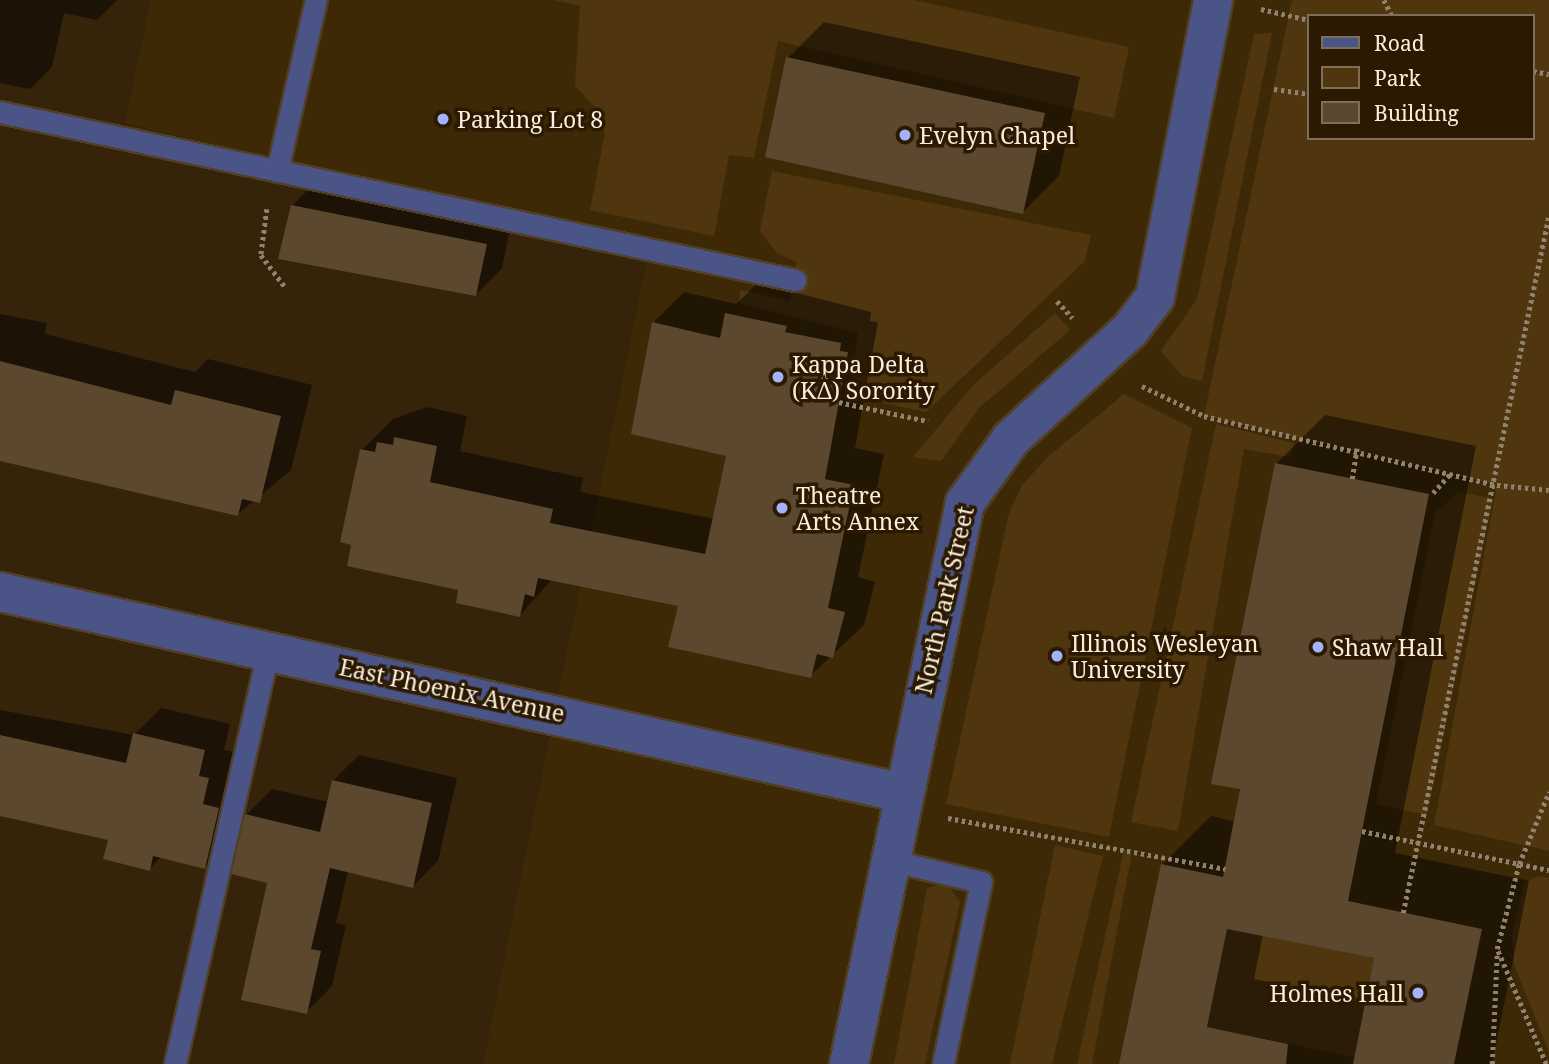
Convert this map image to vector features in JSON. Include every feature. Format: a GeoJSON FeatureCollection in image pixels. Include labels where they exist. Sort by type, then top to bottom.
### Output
{"type":"FeatureCollection","features":[{"type":"Feature","properties":{"kind":"street","name":"North Park Street"},"geometry":{"type":"LineString","coordinates":[[849,1064],[901,801],[965,503],[1011,439],[1105,353],[1155,297],[1231,3]]}},
{"type":"Feature","properties":{"kind":"street","name":"East Phoenix Avenue"},"geometry":{"type":"LineString","coordinates":[[0,592],[268,650],[901,801]]}},
{"type":"Feature","properties":{"kind":"lane"},"geometry":{"type":"LineString","coordinates":[[276,170],[316,0]]}},
{"type":"Feature","properties":{"kind":"lane"},"geometry":{"type":"LineString","coordinates":[[0,112],[795,280]]}},
{"type":"Feature","properties":{"kind":"lane"},"geometry":{"type":"LineString","coordinates":[[175,1064],[268,650]]}},
{"type":"Feature","properties":{"kind":"lane"},"geometry":{"type":"LineString","coordinates":[[889,860],[981,882],[943,1064]]}},
{"type":"Feature","properties":{"kind":"path"},"geometry":{"type":"LineString","coordinates":[[1231,3],[1308,20]]}},
{"type":"Feature","properties":{"kind":"path"},"geometry":{"type":"LineString","coordinates":[[1274,89],[1308,94]]}},
{"type":"Feature","properties":{"kind":"path"},"geometry":{"type":"LineString","coordinates":[[276,170],[260,240],[261,255],[284,286]]}},
{"type":"Feature","properties":{"kind":"path"},"geometry":{"type":"LineString","coordinates":[[1403,913],[1497,485],[1549,215]]}},
{"type":"Feature","properties":{"kind":"path"},"geometry":{"type":"LineString","coordinates":[[1057,301],[1138,384],[1204,416],[1357,448],[1497,485],[1549,490]]}},
{"type":"Feature","properties":{"kind":"path"},"geometry":{"type":"LineString","coordinates":[[839,402],[928,421]]}},
{"type":"Feature","properties":{"kind":"path"},"geometry":{"type":"LineString","coordinates":[[1352,478],[1357,448]]}},
{"type":"Feature","properties":{"kind":"path"},"geometry":{"type":"LineString","coordinates":[[1433,493],[1451,473]]}},
{"type":"Feature","properties":{"kind":"path"},"geometry":{"type":"LineString","coordinates":[[1492,1064],[1497,949],[1519,864],[1549,792]]}},
{"type":"Feature","properties":{"kind":"path"},"geometry":{"type":"LineString","coordinates":[[901,801],[1225,869]]}},
{"type":"Feature","properties":{"kind":"path"},"geometry":{"type":"LineString","coordinates":[[1362,831],[1549,870]]}},
{"type":"Feature","properties":{"kind":"path"},"geometry":{"type":"LineString","coordinates":[[1497,949],[1546,1064]]}},
{"type":"Feature","properties":{"kind":"shaded area","name":"Illinois Wesleyan University"},"geometry":{"type":"Polygon","coordinates":[[[151,0],[1549,0],[1549,1064],[483,1064],[649,249],[125,123],[151,0]]]}},
{"type":"Feature","properties":{"kind":"green space"},"geometry":{"type":"Polygon","coordinates":[[[554,0],[914,0],[1129,47],[1114,118],[778,41],[754,158],[729,155],[714,236],[590,210],[605,133],[595,107],[575,86],[580,6],[554,0]]]}},
{"type":"Feature","properties":{"kind":"green space"},"geometry":{"type":"Polygon","coordinates":[[[1292,0],[1549,0],[1549,851],[1434,825],[1497,485],[1204,416],[1292,0]]]}},
{"type":"Feature","properties":{"kind":"green space"},"geometry":{"type":"Polygon","coordinates":[[[1272,33],[1202,381],[1182,376],[1161,351],[1197,299],[1254,34],[1272,33]]]}},
{"type":"Feature","properties":{"kind":"green space"},"geometry":{"type":"Polygon","coordinates":[[[772,171],[1091,235],[1085,261],[926,412],[848,396],[858,333],[739,303],[740,290],[790,301],[796,262],[777,253],[760,231],[772,171]]]}},
{"type":"Feature","properties":{"kind":"green space"},"geometry":{"type":"Polygon","coordinates":[[[1055,313],[1070,330],[979,408],[941,461],[913,457],[974,384],[1055,313]]]}},
{"type":"Feature","properties":{"kind":"green space"},"geometry":{"type":"Polygon","coordinates":[[[1124,394],[1192,428],[1109,837],[946,804],[1009,513],[1022,485],[1049,456],[1124,394]]]}},
{"type":"Feature","properties":{"kind":"green space"},"geometry":{"type":"Polygon","coordinates":[[[1216,424],[1294,443],[1290,457],[1244,449],[1178,831],[1131,822],[1216,424]]]}},
{"type":"Feature","properties":{"kind":"green space"},"geometry":{"type":"Polygon","coordinates":[[[1460,492],[1493,499],[1427,815],[1376,804],[1435,513],[1460,492]]]}},
{"type":"Feature","properties":{"kind":"green space"},"geometry":{"type":"Polygon","coordinates":[[[1055,845],[1103,856],[1052,1064],[1010,1064],[1055,845]]]}},
{"type":"Feature","properties":{"kind":"green space"},"geometry":{"type":"Polygon","coordinates":[[[1124,850],[1132,852],[1092,1064],[1077,1064],[1124,850]]]}},
{"type":"Feature","properties":{"kind":"green space"},"geometry":{"type":"Polygon","coordinates":[[[1538,876],[1549,878],[1549,1052],[1514,965],[1512,935],[1524,883],[1538,876]]]}},
{"type":"Feature","properties":{"kind":"green space"},"geometry":{"type":"Polygon","coordinates":[[[946,882],[960,902],[925,1064],[894,1064],[927,888],[946,882]]]}},
{"type":"Feature","properties":{"kind":"green space"},"geometry":{"type":"Polygon","coordinates":[[[1227,929],[1374,958],[1354,1057],[1207,1027],[1227,929]]]}},
{"type":"Feature","properties":{"kind":"building","name":"Evelyn Chapel"},"geometry":{"type":"Polygon","coordinates":[[[786,57],[1045,113],[1023,214],[765,157],[786,57]]]}},
{"type":"Feature","properties":{"kind":"building"},"geometry":{"type":"Polygon","coordinates":[[[291,205],[487,244],[476,296],[278,259],[291,205]]]}},
{"type":"Feature","properties":{"kind":"building"},"geometry":{"type":"Polygon","coordinates":[[[725,313],[787,326],[785,332],[841,343],[840,351],[848,352],[825,479],[854,485],[828,608],[845,612],[833,658],[817,654],[811,678],[668,647],[678,606],[538,578],[534,597],[525,594],[520,617],[456,603],[458,590],[347,566],[351,545],[340,542],[360,449],[375,452],[377,442],[393,445],[394,437],[437,446],[430,482],[553,509],[550,523],[705,554],[726,456],[631,434],[652,322],[720,338],[725,313]]]}},
{"type":"Feature","properties":{"kind":"building"},"geometry":{"type":"Polygon","coordinates":[[[0,361],[171,405],[175,390],[281,416],[260,503],[242,499],[238,516],[0,461],[0,361]]]}},
{"type":"Feature","properties":{"kind":"building","name":"Shaw Hall"},"geometry":{"type":"Polygon","coordinates":[[[1275,463],[1429,494],[1348,901],[1482,929],[1454,1064],[1353,1064],[1374,958],[1227,929],[1207,1027],[1288,1044],[1286,1064],[1119,1064],[1161,864],[1223,877],[1240,789],[1211,784],[1275,463]]]}},
{"type":"Feature","properties":{"kind":"building"},"geometry":{"type":"Polygon","coordinates":[[[133,733],[205,750],[199,776],[209,778],[203,804],[219,808],[205,869],[153,856],[150,871],[103,859],[108,840],[0,816],[0,735],[126,763],[133,733]]]}},
{"type":"Feature","properties":{"kind":"building"},"geometry":{"type":"Polygon","coordinates":[[[332,780],[432,803],[413,888],[330,868],[311,949],[321,951],[307,1014],[241,1000],[267,883],[231,874],[245,814],[320,832],[332,780]]]}},
{"type":"Feature","properties":{"kind":"place","name":"Parking Lot 8"},"geometry":{"type":"Point","coordinates":[443,119]}},
{"type":"Feature","properties":{"kind":"place","name":"Evelyn Chapel"},"geometry":{"type":"Point","coordinates":[905,135]}},
{"type":"Feature","properties":{"kind":"place","name":"Kappa Delta (ΚΔ) Sorority"},"geometry":{"type":"Point","coordinates":[778,377]}},
{"type":"Feature","properties":{"kind":"place","name":"Theatre Arts Annex"},"geometry":{"type":"Point","coordinates":[782,508]}},
{"type":"Feature","properties":{"kind":"place","name":"Shaw Hall"},"geometry":{"type":"Point","coordinates":[1318,647]}},
{"type":"Feature","properties":{"kind":"place","name":"Illinois Wesleyan University"},"geometry":{"type":"Point","coordinates":[1057,656]}},
{"type":"Feature","properties":{"kind":"place","name":"Holmes Hall"},"geometry":{"type":"Point","coordinates":[1418,993]}}]}
